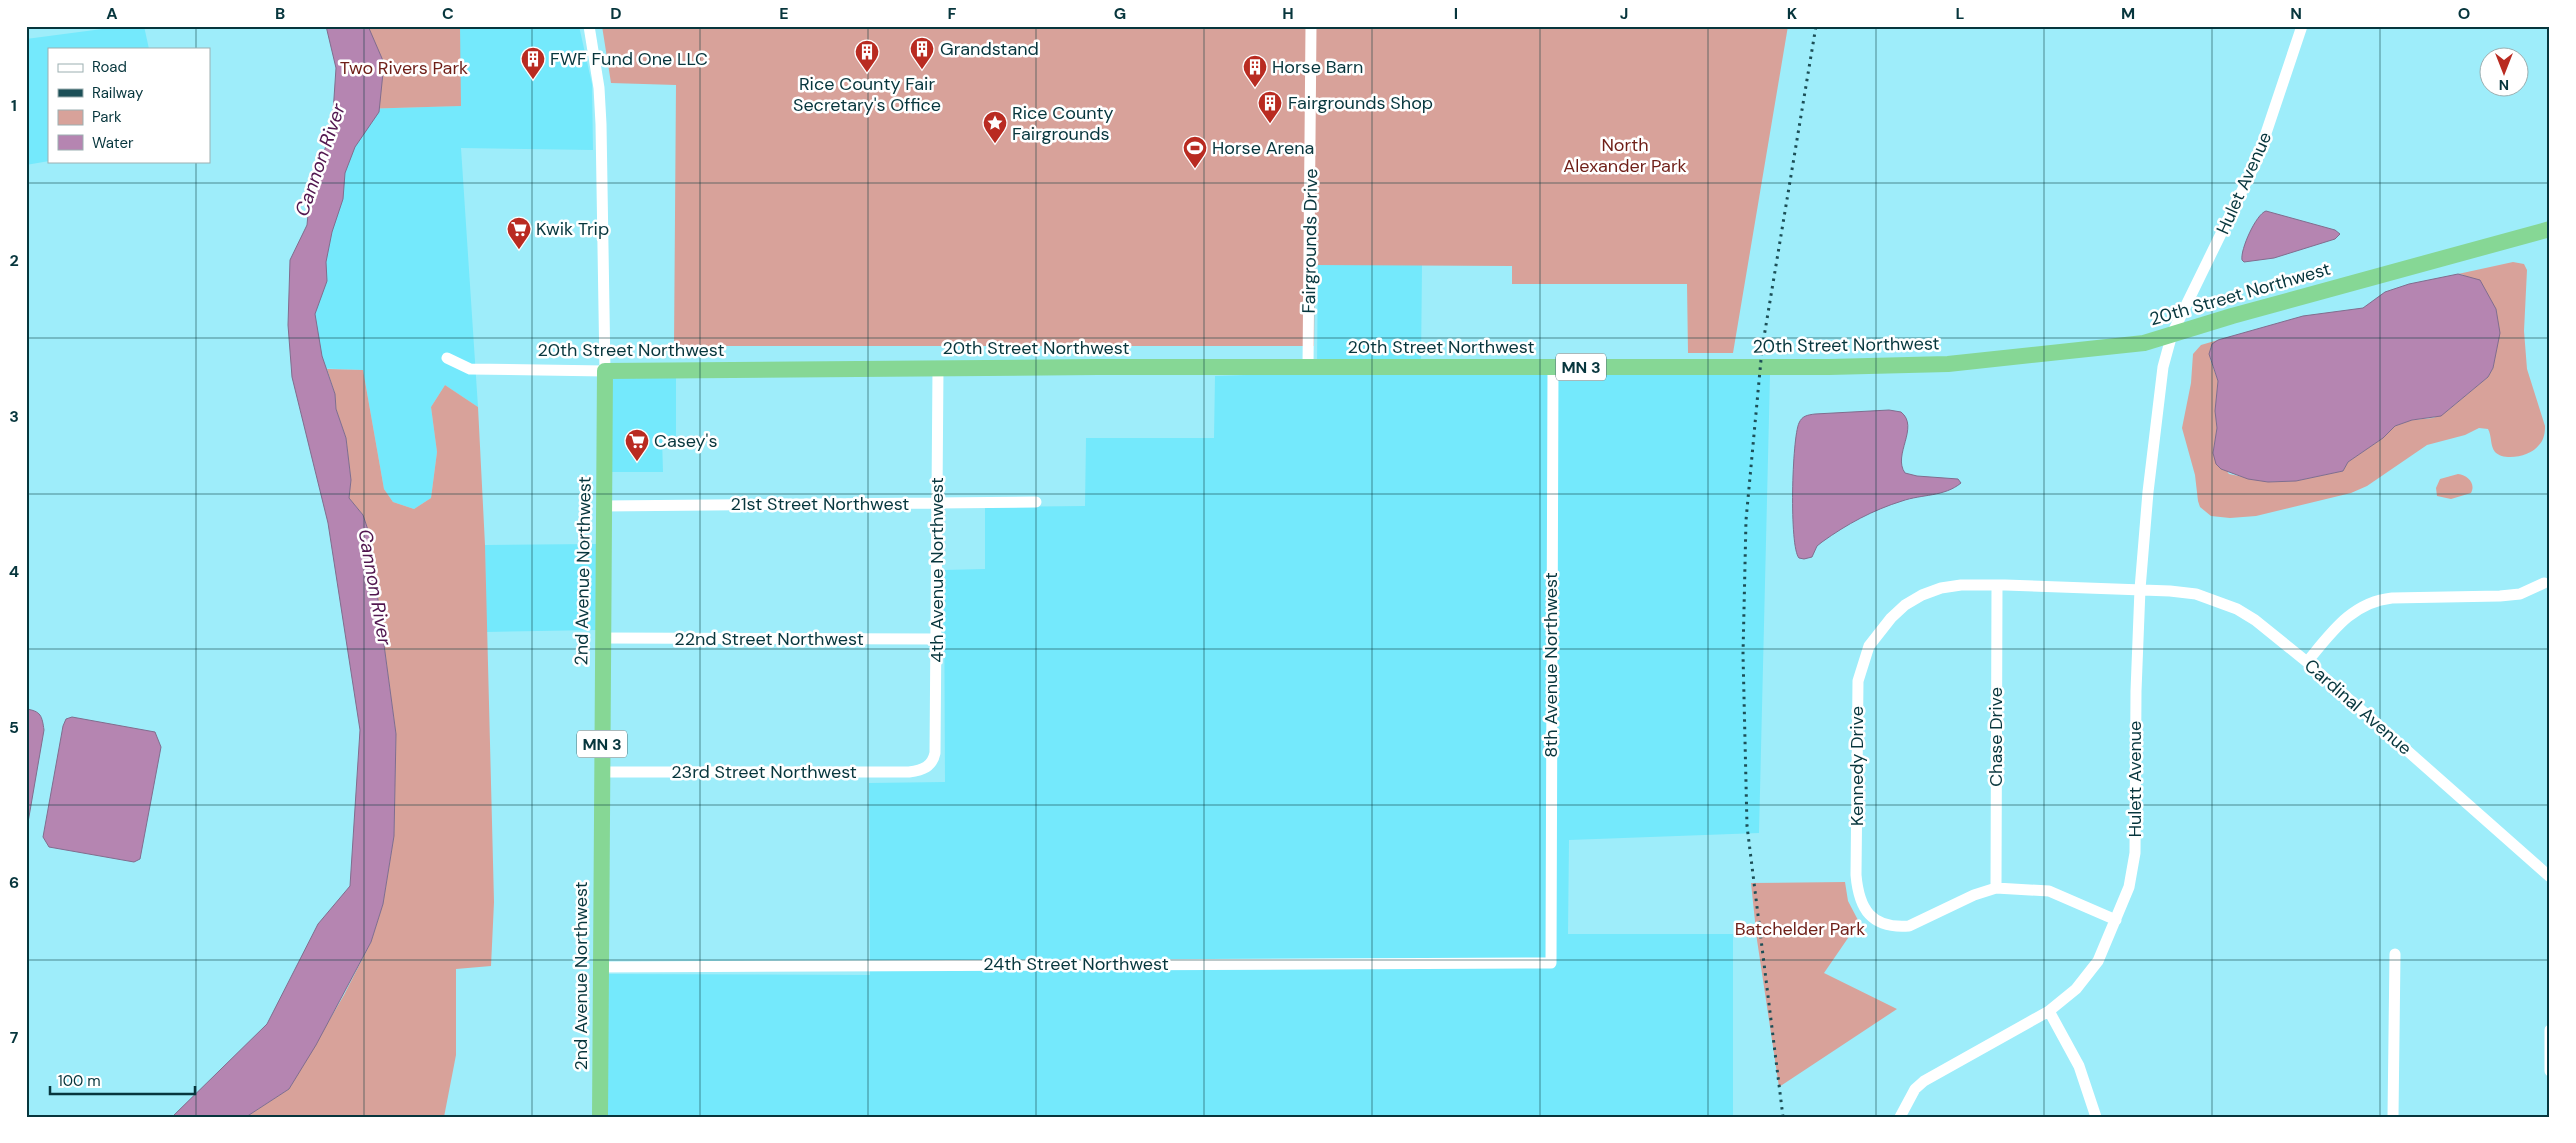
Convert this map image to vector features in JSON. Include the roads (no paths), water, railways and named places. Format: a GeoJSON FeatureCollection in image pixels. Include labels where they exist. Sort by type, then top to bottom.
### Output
{"type":"FeatureCollection","features":[{"type":"Feature","properties":{"kind":"highway","name":"20th Street Northwest"},"geometry":{"type":"LineString","coordinates":[[604,371],[938,368],[1907,366],[2098,350],[2144,343],[2547,229]]}},
{"type":"Feature","properties":{"kind":"highway","name":"2nd Avenue Northwest"},"geometry":{"type":"LineString","coordinates":[[600,1117],[604,371]]}},
{"type":"Feature","properties":{"kind":"street","name":"2nd Avenue Northwest"},"geometry":{"type":"LineString","coordinates":[[589,26],[601,115],[604,371]]}},
{"type":"Feature","properties":{"kind":"street","name":"Fairgrounds Drive"},"geometry":{"type":"LineString","coordinates":[[1308,367],[1311,26]]}},
{"type":"Feature","properties":{"kind":"street","name":"Hulet Avenue"},"geometry":{"type":"LineString","coordinates":[[2172,334],[2257,160],[2302,26]]}},
{"type":"Feature","properties":{"kind":"street","name":"Hulett Avenue"},"geometry":{"type":"LineString","coordinates":[[1900,1117],[1915,1089],[1924,1081],[2049,1011],[2076,989],[2090,974],[2116,920],[2129,887],[2135,853],[2136,691],[2140,589],[2160,386],[2172,334]]}},
{"type":"Feature","properties":{"kind":"street","name":"20th Street Northwest"},"geometry":{"type":"LineString","coordinates":[[447,358],[470,369],[604,371]]}},
{"type":"Feature","properties":{"kind":"street","name":"8th Avenue Northwest"},"geometry":{"type":"LineString","coordinates":[[1551,964],[1553,367]]}},
{"type":"Feature","properties":{"kind":"street","name":"4th Avenue Northwest"},"geometry":{"type":"LineString","coordinates":[[926,768],[933,762],[935,753],[938,368]]}},
{"type":"Feature","properties":{"kind":"street","name":"21st Street Northwest"},"geometry":{"type":"LineString","coordinates":[[604,506],[1036,502]]}},
{"type":"Feature","properties":{"kind":"street"},"geometry":{"type":"LineString","coordinates":[[2307,662],[2341,622],[2372,602],[2392,598],[2520,594],[2544,583]]}},
{"type":"Feature","properties":{"kind":"street","name":"Kennedy Drive"},"geometry":{"type":"LineString","coordinates":[[2116,920],[2049,891],[1996,888],[1974,894],[1922,921],[1897,927],[1877,920],[1864,908],[1858,898],[1856,866],[1858,681],[1869,646],[1891,618],[1905,605],[1922,595],[1941,588],[1961,585],[2140,589]]}},
{"type":"Feature","properties":{"kind":"street","name":"Chase Drive"},"geometry":{"type":"LineString","coordinates":[[1996,888],[1997,586]]}},
{"type":"Feature","properties":{"kind":"street","name":"Cardinal Avenue"},"geometry":{"type":"LineString","coordinates":[[2140,589],[2196,594],[2219,601],[2255,620],[2307,662],[2550,877]]}},
{"type":"Feature","properties":{"kind":"street","name":"22nd Street Northwest"},"geometry":{"type":"LineString","coordinates":[[602,638],[936,639]]}},
{"type":"Feature","properties":{"kind":"street","name":"23rd Street Northwest"},"geometry":{"type":"LineString","coordinates":[[601,772],[909,772],[926,768]]}},
{"type":"Feature","properties":{"kind":"street"},"geometry":{"type":"LineString","coordinates":[[2393,1117],[2395,954]]}},
{"type":"Feature","properties":{"kind":"street","name":"24th Street Northwest"},"geometry":{"type":"LineString","coordinates":[[601,966],[1551,964]]}},
{"type":"Feature","properties":{"kind":"street"},"geometry":{"type":"LineString","coordinates":[[2049,1011],[2079,1066],[2096,1117]]}},
{"type":"Feature","properties":{"kind":"street"},"geometry":{"type":"LineString","coordinates":[[2550,1030],[2550,1071]]}},
{"type":"Feature","properties":{"kind":"water","name":"Cannon River"},"geometry":{"type":"Polygon","coordinates":[[[326,26],[368,26],[384,63],[379,112],[355,147],[345,173],[343,199],[332,232],[326,262],[327,281],[315,314],[322,356],[335,394],[336,409],[346,438],[351,480],[349,498],[363,515],[369,533],[396,734],[394,836],[383,904],[371,942],[316,1045],[289,1089],[246,1117],[172,1117],[267,1024],[318,924],[350,886],[360,730],[328,523],[292,377],[288,325],[290,260],[307,225],[310,193],[332,128],[336,68],[326,26]]]}},
{"type":"Feature","properties":{"kind":"water"},"geometry":{"type":"Polygon","coordinates":[[[2266,211],[2335,230],[2340,234],[2335,239],[2274,258],[2244,262],[2242,255],[2253,225],[2266,211]]]}},
{"type":"Feature","properties":{"kind":"water"},"geometry":{"type":"Polygon","coordinates":[[[2458,274],[2480,280],[2496,309],[2500,333],[2493,368],[2488,377],[2441,416],[2412,420],[2395,426],[2383,438],[2348,462],[2343,471],[2296,481],[2268,482],[2248,479],[2221,469],[2216,464],[2213,453],[2217,428],[2215,411],[2218,381],[2209,354],[2212,344],[2218,340],[2303,316],[2363,308],[2385,292],[2409,284],[2458,274]]]}},
{"type":"Feature","properties":{"kind":"water"},"geometry":{"type":"Polygon","coordinates":[[[1889,410],[1901,412],[1906,418],[1908,425],[1902,458],[1902,466],[1905,473],[1917,476],[1958,479],[1961,483],[1947,491],[1902,501],[1871,513],[1851,523],[1822,542],[1817,546],[1812,557],[1799,558],[1794,534],[1793,469],[1800,421],[1805,416],[1815,414],[1889,410]]]}},
{"type":"Feature","properties":{"kind":"water"},"geometry":{"type":"Polygon","coordinates":[[[26,709],[35,711],[40,715],[44,730],[26,834],[26,709]]]}},
{"type":"Feature","properties":{"kind":"water"},"geometry":{"type":"Polygon","coordinates":[[[72,717],[155,732],[161,747],[140,859],[134,862],[49,847],[43,837],[63,726],[66,719],[72,717]]]}},
{"type":"Feature","properties":{"kind":"railway"},"geometry":{"type":"LineString","coordinates":[[1783,1117],[1747,826],[1743,654],[1746,520],[1762,349],[1816,26]]}},
{"type":"Feature","properties":{"kind":"place","name":"Grandstand"},"geometry":{"type":"Point","coordinates":[922,70]}},
{"type":"Feature","properties":{"kind":"place","name":"Rice County Fair Secretary's Office"},"geometry":{"type":"Point","coordinates":[867,73]}},
{"type":"Feature","properties":{"kind":"place","name":"FWF Fund One LLC"},"geometry":{"type":"Point","coordinates":[533,80]}},
{"type":"Feature","properties":{"kind":"place","name":"Horse Barn"},"geometry":{"type":"Point","coordinates":[1255,88]}},
{"type":"Feature","properties":{"kind":"place","name":"Fairgrounds Shop"},"geometry":{"type":"Point","coordinates":[1270,124]}},
{"type":"Feature","properties":{"kind":"place","name":"Rice County Fairgrounds"},"geometry":{"type":"Point","coordinates":[995,144]}},
{"type":"Feature","properties":{"kind":"place","name":"Horse Arena"},"geometry":{"type":"Point","coordinates":[1195,169]}},
{"type":"Feature","properties":{"kind":"place","name":"Kwik Trip"},"geometry":{"type":"Point","coordinates":[519,250]}},
{"type":"Feature","properties":{"kind":"place","name":"Casey's"},"geometry":{"type":"Point","coordinates":[637,462]}},
{"type":"Feature","properties":{"kind":"park label","name":"Two Rivers Park"},"geometry":{"type":"Point","coordinates":[404,68]}},
{"type":"Feature","properties":{"kind":"park label","name":"North Alexander Park"},"geometry":{"type":"Point","coordinates":[1625,155]}},
{"type":"Feature","properties":{"kind":"park label","name":"Batchelder Park"},"geometry":{"type":"Point","coordinates":[1800,929]}}]}
